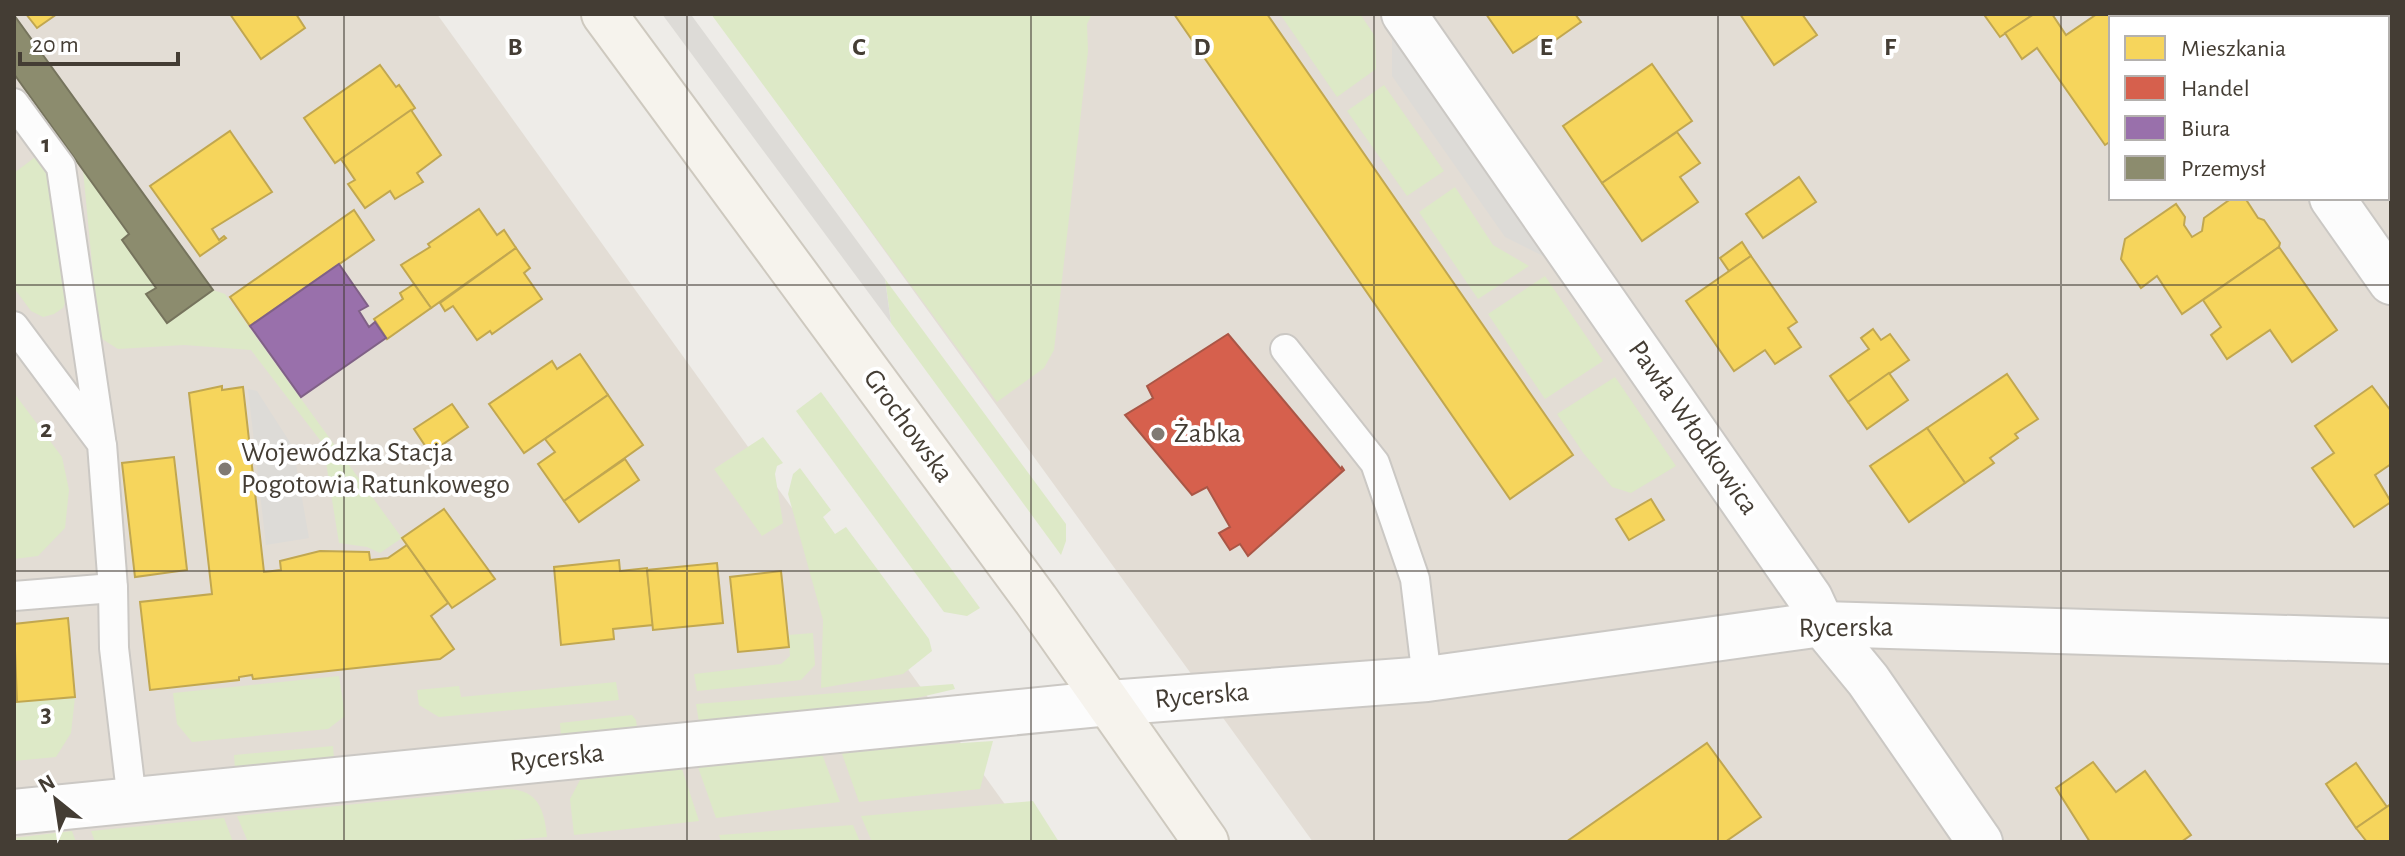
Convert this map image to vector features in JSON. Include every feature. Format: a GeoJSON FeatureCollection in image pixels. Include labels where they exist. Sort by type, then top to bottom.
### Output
{"type":"FeatureCollection","features":[{"type":"Feature","properties":{"kind":"street","name":"Grochowska"},"geometry":{"type":"LineString","coordinates":[[604,14],[1109,703],[1206,842]]}},
{"type":"Feature","properties":{"kind":"street","name":"Pawła Włodkowica"},"geometry":{"type":"LineString","coordinates":[[1404,14],[1810,598],[1822,624],[1868,680],[1980,842]]}},
{"type":"Feature","properties":{"kind":"street"},"geometry":{"type":"LineString","coordinates":[[2333,200],[2391,282]]}},
{"type":"Feature","properties":{"kind":"street","name":"Rycerska"},"geometry":{"type":"LineString","coordinates":[[14,812],[1109,703],[1427,679],[1822,624],[2391,641]]}},
{"type":"Feature","properties":{"kind":"lane"},"geometry":{"type":"LineString","coordinates":[[14,103],[61,167],[102,444],[113,588],[114,648],[132,801]]}},
{"type":"Feature","properties":{"kind":"lane"},"geometry":{"type":"LineString","coordinates":[[14,326],[102,444]]}},
{"type":"Feature","properties":{"kind":"lane"},"geometry":{"type":"LineString","coordinates":[[1285,349],[1375,463],[1415,579],[1427,679]]}},
{"type":"Feature","properties":{"kind":"lane"},"geometry":{"type":"LineString","coordinates":[[14,596],[113,588]]}},
{"type":"Feature","properties":{"kind":"shaded area"},"geometry":{"type":"Polygon","coordinates":[[[14,14],[437,14],[1032,842],[14,842],[14,14]]]}},
{"type":"Feature","properties":{"kind":"shaded area"},"geometry":{"type":"Polygon","coordinates":[[[662,14],[692,16],[885,279],[891,323],[662,14]]]}},
{"type":"Feature","properties":{"kind":"shaded area"},"geometry":{"type":"Polygon","coordinates":[[[713,14],[2391,14],[2391,842],[1313,842],[713,14]]]}},
{"type":"Feature","properties":{"kind":"shaded area"},"geometry":{"type":"Polygon","coordinates":[[[1392,35],[1547,258],[1505,237],[1392,76],[1392,35]]]}},
{"type":"Feature","properties":{"kind":"shaded area"},"geometry":{"type":"Polygon","coordinates":[[[248,389],[257,391],[293,447],[309,538],[266,545],[248,389]]]}},
{"type":"Feature","properties":{"kind":"green space"},"geometry":{"type":"Polygon","coordinates":[[[711,14],[1092,14],[1087,24],[1088,51],[1054,350],[1044,368],[997,402],[711,14]]]}},
{"type":"Feature","properties":{"kind":"green space"},"geometry":{"type":"Polygon","coordinates":[[[1280,14],[1360,14],[1375,36],[1376,69],[1337,97],[1280,14]]]}},
{"type":"Feature","properties":{"kind":"green space"},"geometry":{"type":"Polygon","coordinates":[[[1384,85],[1444,171],[1407,196],[1347,111],[1384,85]]]}},
{"type":"Feature","properties":{"kind":"green space"},"geometry":{"type":"Polygon","coordinates":[[[38,155],[58,183],[69,292],[63,308],[43,317],[31,311],[14,288],[14,173],[38,155]]]}},
{"type":"Feature","properties":{"kind":"green space"},"geometry":{"type":"Polygon","coordinates":[[[83,170],[129,234],[122,240],[156,288],[147,295],[166,323],[213,290],[225,294],[402,538],[380,553],[367,547],[339,543],[323,444],[251,350],[184,345],[118,349],[99,337],[83,170]]]}},
{"type":"Feature","properties":{"kind":"green space"},"geometry":{"type":"Polygon","coordinates":[[[1455,187],[1493,245],[1529,266],[1478,299],[1419,212],[1455,187]]]}},
{"type":"Feature","properties":{"kind":"green space"},"geometry":{"type":"Polygon","coordinates":[[[1545,276],[1603,361],[1545,399],[1488,314],[1545,276]]]}},
{"type":"Feature","properties":{"kind":"green space"},"geometry":{"type":"Polygon","coordinates":[[[885,279],[1066,524],[1066,541],[1061,555],[891,323],[885,279]]]}},
{"type":"Feature","properties":{"kind":"green space"},"geometry":{"type":"Polygon","coordinates":[[[1615,377],[1676,466],[1631,493],[1612,487],[1584,454],[1557,414],[1615,377]]]}},
{"type":"Feature","properties":{"kind":"green space"},"geometry":{"type":"Polygon","coordinates":[[[821,392],[980,608],[967,616],[944,612],[796,411],[821,392]]]}},
{"type":"Feature","properties":{"kind":"green space"},"geometry":{"type":"Polygon","coordinates":[[[14,393],[62,457],[69,490],[65,528],[38,556],[14,559],[14,393]]]}},
{"type":"Feature","properties":{"kind":"green space"},"geometry":{"type":"Polygon","coordinates":[[[763,437],[783,463],[777,466],[775,474],[783,523],[762,536],[714,469],[763,437]]]}},
{"type":"Feature","properties":{"kind":"green space"},"geometry":{"type":"Polygon","coordinates":[[[800,468],[831,510],[823,517],[835,534],[846,527],[929,639],[932,651],[903,674],[821,688],[823,620],[788,494],[793,474],[800,468]]]}},
{"type":"Feature","properties":{"kind":"green space"},"geometry":{"type":"Polygon","coordinates":[[[813,633],[815,665],[801,680],[697,691],[694,674],[781,664],[790,656],[788,635],[813,633]]]}},
{"type":"Feature","properties":{"kind":"green space"},"geometry":{"type":"Polygon","coordinates":[[[14,669],[18,702],[75,697],[71,733],[56,757],[14,761],[14,669]]]}},
{"type":"Feature","properties":{"kind":"green space"},"geometry":{"type":"Polygon","coordinates":[[[339,676],[345,716],[328,729],[192,742],[177,724],[173,693],[339,676]]]}},
{"type":"Feature","properties":{"kind":"green space"},"geometry":{"type":"Polygon","coordinates":[[[616,682],[619,700],[439,717],[419,705],[417,690],[459,686],[461,697],[616,682]]]}},
{"type":"Feature","properties":{"kind":"green space"},"geometry":{"type":"Polygon","coordinates":[[[953,684],[955,689],[908,700],[699,722],[696,704],[953,684]]]}},
{"type":"Feature","properties":{"kind":"green space"},"geometry":{"type":"Polygon","coordinates":[[[632,715],[637,728],[561,736],[560,723],[632,715]]]}},
{"type":"Feature","properties":{"kind":"green space"},"geometry":{"type":"Polygon","coordinates":[[[993,741],[980,789],[859,802],[841,751],[993,741]]]}},
{"type":"Feature","properties":{"kind":"green space"},"geometry":{"type":"Polygon","coordinates":[[[333,746],[334,759],[235,769],[234,755],[333,746]]]}},
{"type":"Feature","properties":{"kind":"green space"},"geometry":{"type":"Polygon","coordinates":[[[822,754],[840,802],[716,818],[698,767],[822,754]]]}},
{"type":"Feature","properties":{"kind":"green space"},"geometry":{"type":"Polygon","coordinates":[[[682,769],[699,821],[574,835],[570,799],[580,780],[682,769]]]}},
{"type":"Feature","properties":{"kind":"green space"},"geometry":{"type":"Polygon","coordinates":[[[506,789],[525,793],[537,802],[547,837],[490,842],[248,842],[237,816],[506,789]]]}},
{"type":"Feature","properties":{"kind":"green space"},"geometry":{"type":"Polygon","coordinates":[[[1033,801],[1059,842],[872,842],[861,816],[1033,801]]]}},
{"type":"Feature","properties":{"kind":"green space"},"geometry":{"type":"Polygon","coordinates":[[[224,818],[233,842],[95,842],[91,831],[224,818]]]}},
{"type":"Feature","properties":{"kind":"green space"},"geometry":{"type":"Polygon","coordinates":[[[853,825],[860,842],[721,842],[719,835],[853,825]]]}},
{"type":"Feature","properties":{"kind":"green space"},"geometry":{"type":"Polygon","coordinates":[[[72,831],[76,842],[14,842],[14,838],[72,831]]]}},
{"type":"Feature","properties":{"kind":"building: Mieszkania"},"geometry":{"type":"Polygon","coordinates":[[[26,14],[57,14],[37,28],[26,14]]]}},
{"type":"Feature","properties":{"kind":"building: Mieszkania"},"geometry":{"type":"Polygon","coordinates":[[[230,14],[296,14],[305,28],[261,59],[230,14]]]}},
{"type":"Feature","properties":{"kind":"building: Mieszkania"},"geometry":{"type":"Polygon","coordinates":[[[1174,14],[1267,14],[1573,455],[1510,499],[1174,14]]]}},
{"type":"Feature","properties":{"kind":"building: Mieszkania"},"geometry":{"type":"Polygon","coordinates":[[[1486,14],[1575,14],[1581,22],[1547,46],[1539,36],[1513,53],[1486,14]]]}},
{"type":"Feature","properties":{"kind":"building: Mieszkania"},"geometry":{"type":"Polygon","coordinates":[[[1740,14],[1802,14],[1817,35],[1774,65],[1740,14]]]}},
{"type":"Feature","properties":{"kind":"building: Mieszkania"},"geometry":{"type":"Polygon","coordinates":[[[2034,14],[2000,37],[1985,16],[2034,14]]]}},
{"type":"Feature","properties":{"kind":"building: Mieszkania"},"geometry":{"type":"Polygon","coordinates":[[[2034,14],[2052,14],[2066,35],[2097,14],[2109,14],[2109,142],[2105,145],[2037,48],[2022,59],[2005,33],[2034,14]]]}},
{"type":"Feature","properties":{"kind":"building: Mieszkania"},"geometry":{"type":"Polygon","coordinates":[[[2314,14],[2348,14],[2345,16],[2314,14]]]}},
{"type":"Feature","properties":{"kind":"building: Mieszkania"},"geometry":{"type":"Polygon","coordinates":[[[2391,33],[2391,75],[2389,72],[2391,33]]]}},
{"type":"Feature","properties":{"kind":"building: Mieszkania"},"geometry":{"type":"Polygon","coordinates":[[[1652,64],[1692,121],[1602,183],[1563,126],[1652,64]]]}},
{"type":"Feature","properties":{"kind":"building: Mieszkania"},"geometry":{"type":"Polygon","coordinates":[[[380,65],[415,108],[335,163],[304,118],[380,65]]]}},
{"type":"Feature","properties":{"kind":"building: Mieszkania"},"geometry":{"type":"Polygon","coordinates":[[[2391,84],[2391,158],[2389,155],[2391,84]]]}},
{"type":"Feature","properties":{"kind":"building: Mieszkania"},"geometry":{"type":"Polygon","coordinates":[[[411,110],[441,155],[417,173],[423,182],[395,199],[390,191],[365,208],[348,184],[355,180],[341,159],[411,110]]]}},
{"type":"Feature","properties":{"kind":"building: Mieszkania"},"geometry":{"type":"Polygon","coordinates":[[[230,131],[272,192],[212,229],[219,240],[224,236],[226,238],[200,256],[150,186],[230,131]]]}},
{"type":"Feature","properties":{"kind":"building: Mieszkania"},"geometry":{"type":"Polygon","coordinates":[[[1677,132],[1700,163],[1680,177],[1698,202],[1642,241],[1602,183],[1677,132]]]}},
{"type":"Feature","properties":{"kind":"building: Mieszkania"},"geometry":{"type":"Polygon","coordinates":[[[1799,177],[1816,202],[1763,238],[1746,214],[1799,177]]]}},
{"type":"Feature","properties":{"kind":"building: Mieszkania"},"geometry":{"type":"Polygon","coordinates":[[[2229,200],[2246,200],[2280,243],[2279,247],[2182,314],[2157,276],[2141,288],[2121,259],[2125,239],[2176,204],[2185,217],[2184,225],[2192,237],[2202,231],[2204,218],[2229,200]]]}},
{"type":"Feature","properties":{"kind":"building: Mieszkania"},"geometry":{"type":"Polygon","coordinates":[[[479,209],[497,235],[504,230],[516,248],[431,308],[401,265],[479,209]]]}},
{"type":"Feature","properties":{"kind":"building: Mieszkania"},"geometry":{"type":"Polygon","coordinates":[[[354,210],[374,240],[250,326],[230,297],[354,210]]]}},
{"type":"Feature","properties":{"kind":"building: Mieszkania"},"geometry":{"type":"Polygon","coordinates":[[[1742,242],[1751,256],[1729,271],[1720,258],[1742,242]]]}},
{"type":"Feature","properties":{"kind":"building: Mieszkania"},"geometry":{"type":"Polygon","coordinates":[[[2279,247],[2337,330],[2292,362],[2270,330],[2227,359],[2211,335],[2221,327],[2203,300],[2279,247]]]}},
{"type":"Feature","properties":{"kind":"building: Mieszkania"},"geometry":{"type":"Polygon","coordinates":[[[516,248],[530,268],[524,273],[542,299],[492,334],[490,331],[477,340],[453,306],[445,311],[440,303],[516,248]]]}},
{"type":"Feature","properties":{"kind":"building: Mieszkania"},"geometry":{"type":"Polygon","coordinates":[[[1751,256],[1797,322],[1788,328],[1801,347],[1775,364],[1765,350],[1734,371],[1686,301],[1751,256]]]}},
{"type":"Feature","properties":{"kind":"building: Mieszkania"},"geometry":{"type":"Polygon","coordinates":[[[414,284],[431,308],[387,339],[374,319],[403,299],[400,293],[414,284]]]}},
{"type":"Feature","properties":{"kind":"building: Mieszkania"},"geometry":{"type":"Polygon","coordinates":[[[1873,329],[1881,340],[1890,334],[1909,360],[1848,402],[1830,376],[1869,349],[1861,338],[1873,329]]]}},
{"type":"Feature","properties":{"kind":"building: Mieszkania"},"geometry":{"type":"Polygon","coordinates":[[[580,354],[608,395],[524,453],[489,404],[552,361],[557,369],[580,354]]]}},
{"type":"Feature","properties":{"kind":"building: Mieszkania"},"geometry":{"type":"Polygon","coordinates":[[[1889,373],[1908,400],[1867,429],[1848,402],[1889,373]]]}},
{"type":"Feature","properties":{"kind":"building: Mieszkania"},"geometry":{"type":"Polygon","coordinates":[[[2007,374],[2038,419],[2015,434],[2018,438],[1990,458],[1994,463],[1965,483],[1927,428],[2007,374]]]}},
{"type":"Feature","properties":{"kind":"building: Mieszkania","name":"Wojewódzka Stacja Pogotowia Ratunkowego"},"geometry":{"type":"Polygon","coordinates":[[[222,386],[222,390],[243,387],[264,572],[281,570],[280,561],[320,551],[369,552],[370,560],[388,558],[407,545],[448,603],[431,616],[454,649],[440,659],[253,679],[252,675],[239,677],[239,680],[150,690],[140,602],[212,594],[189,393],[222,386]]]}},
{"type":"Feature","properties":{"kind":"building: Mieszkania"},"geometry":{"type":"Polygon","coordinates":[[[2372,386],[2391,411],[2391,464],[2375,475],[2391,502],[2354,527],[2312,468],[2334,453],[2315,426],[2372,386]]]}},
{"type":"Feature","properties":{"kind":"building: Mieszkania"},"geometry":{"type":"Polygon","coordinates":[[[608,395],[643,445],[564,501],[538,464],[555,452],[545,439],[608,395]]]}},
{"type":"Feature","properties":{"kind":"building: Mieszkania"},"geometry":{"type":"Polygon","coordinates":[[[452,404],[468,427],[430,453],[414,429],[452,404]]]}},
{"type":"Feature","properties":{"kind":"building: Mieszkania"},"geometry":{"type":"Polygon","coordinates":[[[1927,428],[1965,483],[1909,522],[1870,466],[1927,428]]]}},
{"type":"Feature","properties":{"kind":"building: Mieszkania"},"geometry":{"type":"Polygon","coordinates":[[[174,457],[187,570],[135,577],[122,463],[174,457]]]}},
{"type":"Feature","properties":{"kind":"building: Mieszkania"},"geometry":{"type":"Polygon","coordinates":[[[625,459],[639,480],[579,522],[564,501],[625,459]]]}},
{"type":"Feature","properties":{"kind":"building: Mieszkania"},"geometry":{"type":"Polygon","coordinates":[[[1651,499],[1664,520],[1629,540],[1616,519],[1651,499]]]}},
{"type":"Feature","properties":{"kind":"building: Mieszkania"},"geometry":{"type":"Polygon","coordinates":[[[444,509],[495,579],[452,608],[402,538],[444,509]]]}},
{"type":"Feature","properties":{"kind":"building: Mieszkania"},"geometry":{"type":"Polygon","coordinates":[[[619,560],[620,571],[647,568],[653,625],[613,629],[614,639],[561,645],[554,567],[619,560]]]}},
{"type":"Feature","properties":{"kind":"building: Mieszkania"},"geometry":{"type":"Polygon","coordinates":[[[717,563],[723,623],[653,630],[647,570],[717,563]]]}},
{"type":"Feature","properties":{"kind":"building: Mieszkania"},"geometry":{"type":"Polygon","coordinates":[[[781,571],[789,647],[738,652],[730,577],[781,571]]]}},
{"type":"Feature","properties":{"kind":"building: Mieszkania"},"geometry":{"type":"Polygon","coordinates":[[[68,618],[75,697],[17,702],[14,624],[68,618]]]}},
{"type":"Feature","properties":{"kind":"building: Mieszkania"},"geometry":{"type":"Polygon","coordinates":[[[1707,743],[1761,817],[1725,842],[1566,842],[1707,743]]]}},
{"type":"Feature","properties":{"kind":"building: Mieszkania"},"geometry":{"type":"Polygon","coordinates":[[[2093,762],[2116,792],[2145,771],[2191,835],[2181,842],[2090,842],[2056,788],[2093,762]]]}},
{"type":"Feature","properties":{"kind":"building: Mieszkania"},"geometry":{"type":"Polygon","coordinates":[[[2356,763],[2387,807],[2356,828],[2326,784],[2356,763]]]}},
{"type":"Feature","properties":{"kind":"building: Mieszkania"},"geometry":{"type":"Polygon","coordinates":[[[2391,804],[2391,842],[2367,842],[2356,828],[2391,804]]]}},
{"type":"Feature","properties":{"kind":"building: Handel"},"geometry":{"type":"Polygon","coordinates":[[[1228,334],[1344,470],[1248,556],[1240,544],[1230,550],[1219,533],[1230,527],[1207,487],[1192,495],[1125,415],[1153,398],[1147,386],[1228,334]]]}},
{"type":"Feature","properties":{"kind":"building: Biura"},"geometry":{"type":"Polygon","coordinates":[[[339,264],[368,306],[359,311],[369,327],[375,322],[386,338],[301,397],[250,326],[339,264]]]}},
{"type":"Feature","properties":{"kind":"building: Przemysł"},"geometry":{"type":"Polygon","coordinates":[[[14,15],[213,290],[167,323],[146,294],[156,288],[122,240],[129,234],[14,74],[14,15]]]}},
{"type":"Feature","properties":{"kind":"place","name":"Żabka"},"geometry":{"type":"Point","coordinates":[1158,434]}},
{"type":"Feature","properties":{"kind":"place","name":"Wojewódzka Stacja Pogotowia Ratunkowego"},"geometry":{"type":"Point","coordinates":[225,469]}}]}
